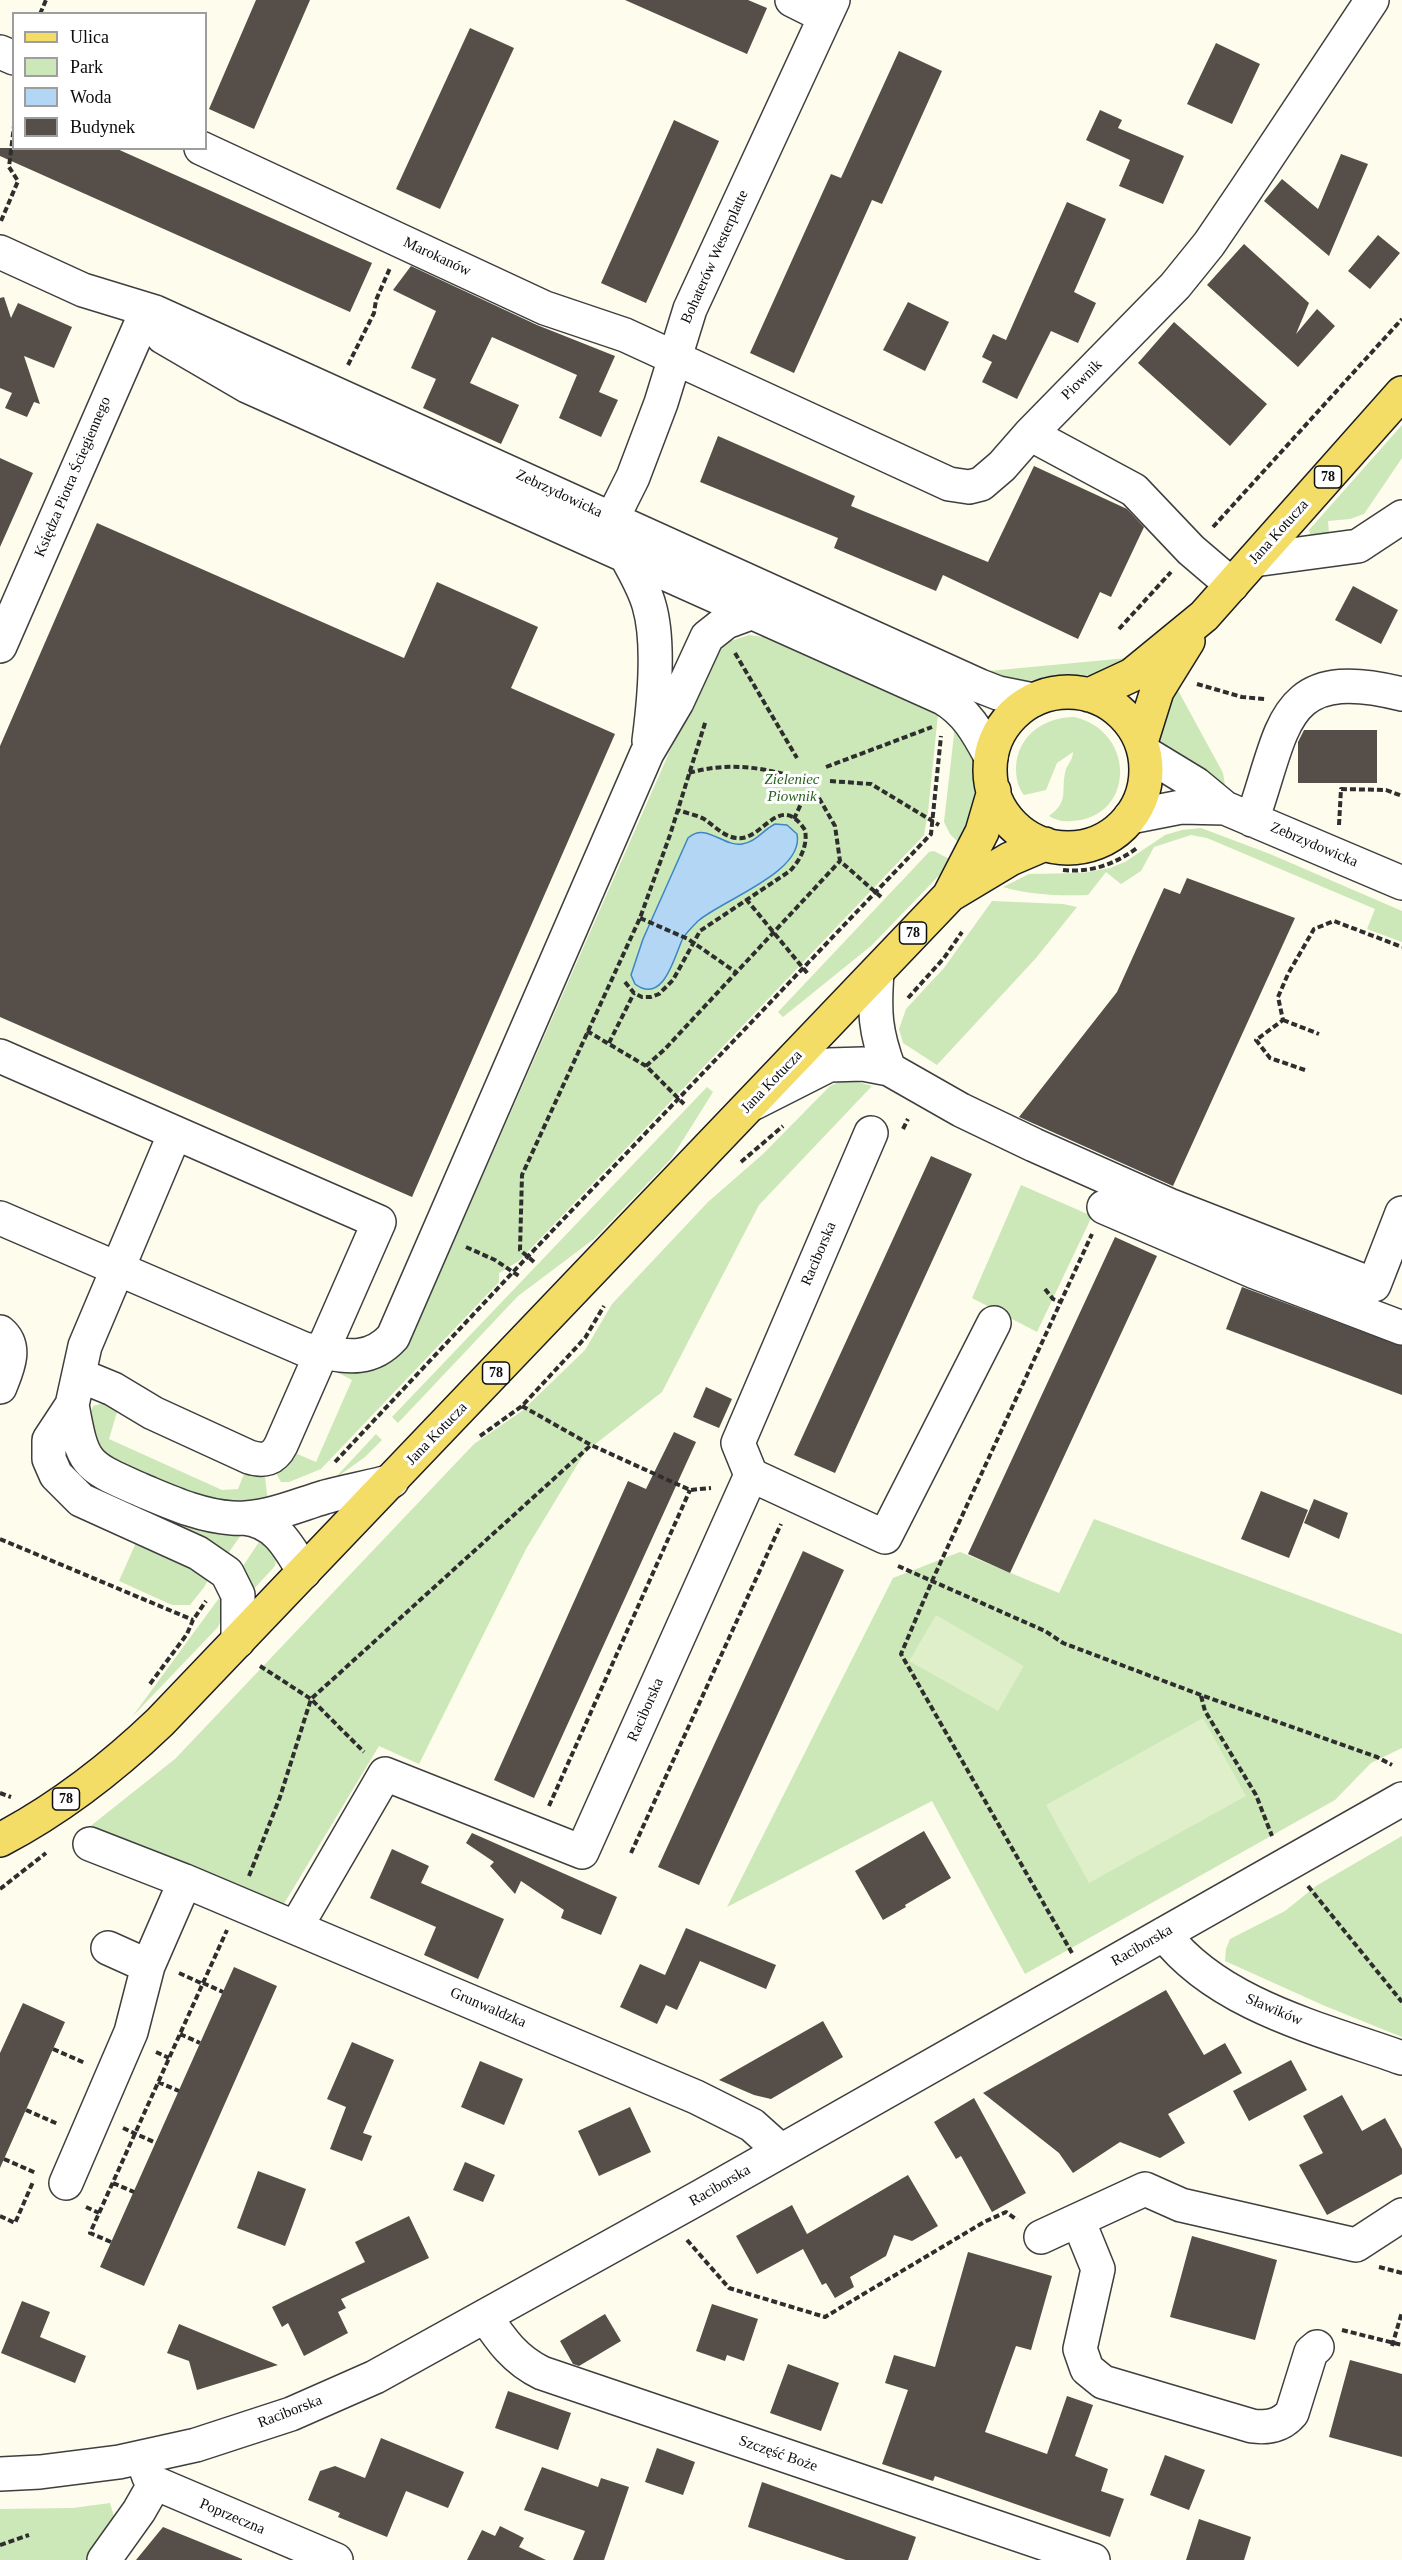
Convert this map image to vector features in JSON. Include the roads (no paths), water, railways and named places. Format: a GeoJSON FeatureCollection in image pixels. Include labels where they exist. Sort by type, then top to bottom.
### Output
{"type":"FeatureCollection","features":[{"type":"Feature","properties":{"kind":"main road","name":"Jana Kotucza"},"geometry":{"type":"LineString","coordinates":[[1089,695],[1132,675],[1204,616],[1402,393]]}},
{"type":"Feature","properties":{"kind":"main road","name":"Jana Kotucza"},"geometry":{"type":"LineString","coordinates":[[1143,748],[1157,692],[1204,616]]}},
{"type":"Feature","properties":{"kind":"main road","name":"78"},"geometry":{"type":"LineString","coordinates":[[1058,692],[1089,695],[1110,704],[1124,715],[1132,724],[1143,748],[1146,767],[1144,788],[1135,832],[1110,836],[1093,844],[1073,847],[1051,857],[1013,824],[998,804],[993,791],[991,757],[998,735],[1018,709],[1033,700],[1058,692]]}},
{"type":"Feature","properties":{"kind":"main road","name":"Jana Kotucza"},"geometry":{"type":"LineString","coordinates":[[950,895],[982,832],[993,791]]}},
{"type":"Feature","properties":{"kind":"main road","name":"Jana Kotucza"},"geometry":{"type":"LineString","coordinates":[[0,1840],[48,1812],[129,1752],[392,1481],[950,895],[1010,859],[1051,857]]}},
{"type":"Feature","properties":{"kind":"street"},"geometry":{"type":"LineString","coordinates":[[792,0],[828,8]]}},
{"type":"Feature","properties":{"kind":"street","name":"Piownik"},"geometry":{"type":"LineString","coordinates":[[675,359],[958,486],[981,484],[1002,466],[1030,434],[1175,286],[1209,244],[1372,0]]}},
{"type":"Feature","properties":{"kind":"street","name":"Bohaterów Westerplatte"},"geometry":{"type":"LineString","coordinates":[[612,519],[641,456],[661,403],[690,309],[828,8]]}},
{"type":"Feature","properties":{"kind":"street","name":"Marokanów"},"geometry":{"type":"LineString","coordinates":[[205,150],[545,308],[625,335],[675,359]]}},
{"type":"Feature","properties":{"kind":"street","name":"Zebrzydowicka"},"geometry":{"type":"LineString","coordinates":[[1,236],[83,290],[143,317],[248,386],[414,457],[951,702],[967,716],[991,757]]}},
{"type":"Feature","properties":{"kind":"street","name":"Księdza Piotra Ściegiennego"},"geometry":{"type":"LineString","coordinates":[[0,646],[143,317]]}},
{"type":"Feature","properties":{"kind":"street"},"geometry":{"type":"LineString","coordinates":[[1030,434],[1134,490],[1191,550],[1232,585]]}},
{"type":"Feature","properties":{"kind":"street","name":"Zebrzydowicka"},"geometry":{"type":"LineString","coordinates":[[414,457],[612,519],[980,686],[998,693],[1033,700]]}},
{"type":"Feature","properties":{"kind":"street"},"geometry":{"type":"LineString","coordinates":[[1254,560],[1358,546],[1402,517]]}},
{"type":"Feature","properties":{"kind":"street"},"geometry":{"type":"LineString","coordinates":[[625,554],[643,588],[652,619],[653,706],[647,753]]}},
{"type":"Feature","properties":{"kind":"street"},"geometry":{"type":"LineString","coordinates":[[0,1218],[304,1349],[364,1356],[380,1349],[393,1337],[647,753],[677,702],[707,637],[726,622],[753,612]]}},
{"type":"Feature","properties":{"kind":"street"},"geometry":{"type":"LineString","coordinates":[[1239,814],[1285,721],[1299,703],[1317,690],[1337,686],[1378,689],[1402,694]]}},
{"type":"Feature","properties":{"kind":"street","name":"Zebrzydowicka"},"geometry":{"type":"LineString","coordinates":[[1143,748],[1239,814],[1402,883]]}},
{"type":"Feature","properties":{"kind":"street","name":"Zebrzydowicka"},"geometry":{"type":"LineString","coordinates":[[1135,832],[1169,808],[1239,814]]}},
{"type":"Feature","properties":{"kind":"street"},"geometry":{"type":"LineString","coordinates":[[877,972],[874,1013],[876,1029],[889,1069]]}},
{"type":"Feature","properties":{"kind":"street"},"geometry":{"type":"LineString","coordinates":[[0,1056],[379,1222],[281,1445],[276,1453],[267,1459],[249,1457],[153,1413],[113,1389],[76,1390]]}},
{"type":"Feature","properties":{"kind":"street"},"geometry":{"type":"LineString","coordinates":[[751,1105],[829,1065],[863,1064],[889,1069],[961,1110],[1034,1146],[1169,1205],[1374,1285],[1402,1213]]}},
{"type":"Feature","properties":{"kind":"street"},"geometry":{"type":"LineString","coordinates":[[175,1133],[86,1346],[76,1390],[49,1440],[48,1450],[51,1467],[63,1484],[91,1505],[198,1553],[227,1573],[236,1588],[238,1598],[238,1641]]}},
{"type":"Feature","properties":{"kind":"street","name":"Raciborska"},"geometry":{"type":"LineString","coordinates":[[296,1928],[386,1774],[582,1852],[751,1476],[738,1443],[872,1133]]}},
{"type":"Feature","properties":{"kind":"street"},"geometry":{"type":"LineString","coordinates":[[1104,1207],[1255,1272],[1402,1328]]}},
{"type":"Feature","properties":{"kind":"street"},"geometry":{"type":"LineString","coordinates":[[751,1476],[885,1537],[994,1323]]}},
{"type":"Feature","properties":{"kind":"street"},"geometry":{"type":"LineString","coordinates":[[0,1332],[8,1342],[10,1350],[7,1370],[0,1387]]}},
{"type":"Feature","properties":{"kind":"street"},"geometry":{"type":"LineString","coordinates":[[76,1390],[81,1450],[101,1472],[182,1507],[215,1516],[244,1518],[263,1523],[277,1532],[286,1543],[303,1572]]}},
{"type":"Feature","properties":{"kind":"street"},"geometry":{"type":"LineString","coordinates":[[244,1518],[285,1511],[323,1498],[392,1481]]}},
{"type":"Feature","properties":{"kind":"street","name":"Raciborska"},"geometry":{"type":"LineString","coordinates":[[0,2474],[68,2469],[148,2471],[240,2431],[337,2395],[394,2368],[1164,1934],[1296,1876],[1402,1798]]}},
{"type":"Feature","properties":{"kind":"street","name":"Grunwaldzka"},"geometry":{"type":"LineString","coordinates":[[90,1844],[185,1881],[696,2097],[752,2125],[781,2151]]}},
{"type":"Feature","properties":{"kind":"street"},"geometry":{"type":"LineString","coordinates":[[52,2178],[131,2032],[148,1966],[185,1881]]}},
{"type":"Feature","properties":{"kind":"street","name":"Sławików"},"geometry":{"type":"LineString","coordinates":[[1164,1934],[1179,1954],[1197,1970],[1237,1994],[1302,2022],[1402,2058]]}},
{"type":"Feature","properties":{"kind":"street"},"geometry":{"type":"LineString","coordinates":[[108,1948],[148,1966]]}},
{"type":"Feature","properties":{"kind":"street"},"geometry":{"type":"LineString","coordinates":[[1041,2237],[1145,2189],[1181,2205],[1356,2245],[1402,2215]]}},
{"type":"Feature","properties":{"kind":"street"},"geometry":{"type":"LineString","coordinates":[[1078,2220],[1098,2269],[1080,2349],[1087,2369],[1103,2382],[1263,2428],[1286,2420],[1292,2413],[1311,2352],[1325,2337]]}},
{"type":"Feature","properties":{"kind":"street","name":"Szczęść Boże"},"geometry":{"type":"LineString","coordinates":[[485,2316],[511,2353],[525,2365],[542,2373],[1093,2560]]}},
{"type":"Feature","properties":{"kind":"street"},"geometry":{"type":"LineString","coordinates":[[104,2560],[139,2511],[148,2471]]}},
{"type":"Feature","properties":{"kind":"street","name":"Poprzeczna"},"geometry":{"type":"LineString","coordinates":[[148,2471],[336,2560]]}},
{"type":"Feature","properties":{"kind":"water"},"geometry":{"type":"Polygon","coordinates":[[[775,824],[787,825],[797,834],[796,848],[788,861],[760,884],[698,921],[683,938],[672,965],[661,983],[654,988],[645,989],[635,984],[631,975],[643,939],[688,838],[701,833],[735,844],[742,844],[751,841],[775,824]]]}},
{"type":"Feature","properties":{"kind":"park label","name":"Zieleniec Piownik"},"geometry":{"type":"Point","coordinates":[792,788]}}]}
